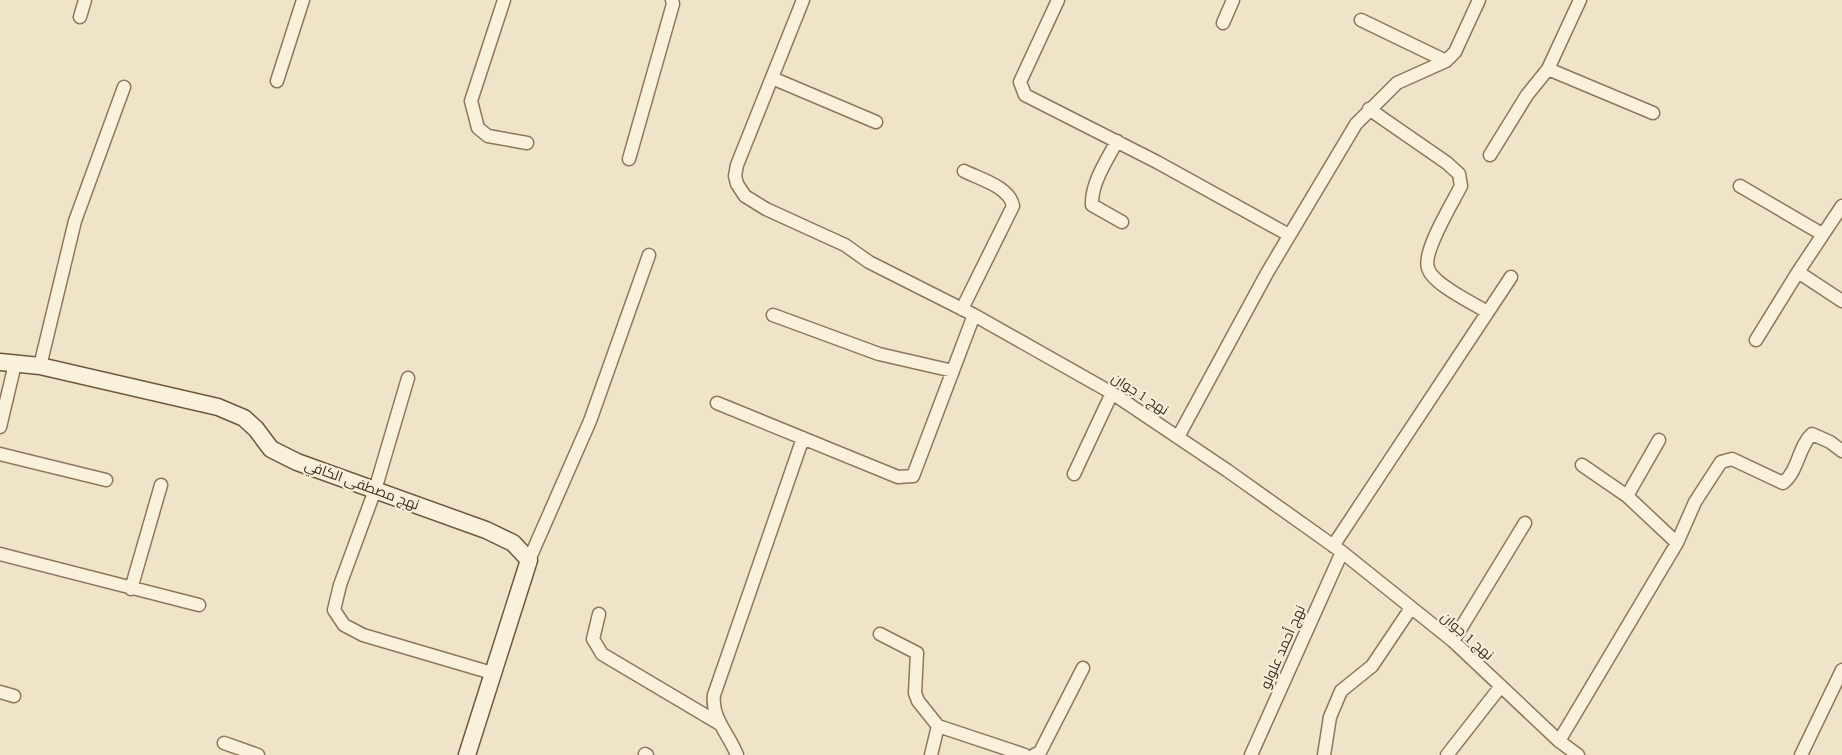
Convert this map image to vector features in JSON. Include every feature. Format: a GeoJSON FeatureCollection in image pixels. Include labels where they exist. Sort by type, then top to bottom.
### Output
{"type":"FeatureCollection","features":[{"type":"Feature","properties":{"kind":"street"},"geometry":{"type":"LineString","coordinates":[[80,17],[85,0]]}},
{"type":"Feature","properties":{"kind":"street"},"geometry":{"type":"LineString","coordinates":[[277,81],[303,0]]}},
{"type":"Feature","properties":{"kind":"street"},"geometry":{"type":"LineString","coordinates":[[504,0],[472,101],[478,128],[488,136],[527,143]]}},
{"type":"Feature","properties":{"kind":"street"},"geometry":{"type":"LineString","coordinates":[[629,159],[674,4],[672,0]]}},
{"type":"Feature","properties":{"kind":"street","name":"نهج 1 جوان"},"geometry":{"type":"LineString","coordinates":[[803,0],[737,165],[735,176],[745,196],[766,209],[845,245],[869,262],[968,312],[1112,393],[1178,437],[1337,549],[1453,641],[1559,741],[1578,755]]}},
{"type":"Feature","properties":{"kind":"street"},"geometry":{"type":"LineString","coordinates":[[1058,0],[1020,82],[1024,96],[1117,140],[1289,235]]}},
{"type":"Feature","properties":{"kind":"street"},"geometry":{"type":"LineString","coordinates":[[1223,23],[1233,0]]}},
{"type":"Feature","properties":{"kind":"street"},"geometry":{"type":"LineString","coordinates":[[1178,437],[1289,235],[1356,124],[1397,83],[1446,61],[1455,52],[1479,0]]}},
{"type":"Feature","properties":{"kind":"street"},"geometry":{"type":"LineString","coordinates":[[1490,155],[1527,95],[1548,69],[1580,0]]}},
{"type":"Feature","properties":{"kind":"street"},"geometry":{"type":"LineString","coordinates":[[1361,20],[1446,61]]}},
{"type":"Feature","properties":{"kind":"street"},"geometry":{"type":"LineString","coordinates":[[1548,69],[1653,113]]}},
{"type":"Feature","properties":{"kind":"street"},"geometry":{"type":"LineString","coordinates":[[772,78],[876,122]]}},
{"type":"Feature","properties":{"kind":"street"},"geometry":{"type":"LineString","coordinates":[[40,366],[75,221],[124,87]]}},
{"type":"Feature","properties":{"kind":"street"},"geometry":{"type":"LineString","coordinates":[[1369,109],[1447,162],[1459,174],[1461,186],[1428,255],[1428,269],[1436,280],[1487,312]]}},
{"type":"Feature","properties":{"kind":"street"},"geometry":{"type":"LineString","coordinates":[[1117,140],[1091,197],[1092,205],[1122,222]]}},
{"type":"Feature","properties":{"kind":"street"},"geometry":{"type":"LineString","coordinates":[[717,403],[898,477],[912,476],[953,371],[968,312],[1013,206],[1012,198],[1005,192],[964,171]]}},
{"type":"Feature","properties":{"kind":"street"},"geometry":{"type":"LineString","coordinates":[[1740,186],[1822,234]]}},
{"type":"Feature","properties":{"kind":"street"},"geometry":{"type":"LineString","coordinates":[[1756,340],[1822,234],[1842,206]]}},
{"type":"Feature","properties":{"kind":"street"},"geometry":{"type":"LineString","coordinates":[[467,755],[529,560],[590,421],[649,255]]}},
{"type":"Feature","properties":{"kind":"street"},"geometry":{"type":"LineString","coordinates":[[1798,272],[1842,301]]}},
{"type":"Feature","properties":{"kind":"street","name":"نهج أحمد علولو"},"geometry":{"type":"LineString","coordinates":[[1251,755],[1337,549],[1511,277]]}},
{"type":"Feature","properties":{"kind":"street"},"geometry":{"type":"LineString","coordinates":[[773,315],[879,354],[953,371]]}},
{"type":"Feature","properties":{"kind":"street"},"geometry":{"type":"LineString","coordinates":[[0,427],[7,363]]}},
{"type":"Feature","properties":{"kind":"street","name":"نهج مصطفى الكافي"},"geometry":{"type":"LineString","coordinates":[[7,363],[40,366],[218,407],[244,418],[256,429],[271,450],[298,462],[486,530],[513,543],[529,560]]}},
{"type":"Feature","properties":{"kind":"street"},"geometry":{"type":"LineString","coordinates":[[408,378],[375,490],[340,585],[334,610],[344,625],[363,635],[492,673]]}},
{"type":"Feature","properties":{"kind":"street"},"geometry":{"type":"LineString","coordinates":[[1074,474],[1112,393]]}},
{"type":"Feature","properties":{"kind":"street"},"geometry":{"type":"LineString","coordinates":[[1559,741],[1677,543],[1695,502],[1721,462],[1732,458],[1783,483],[1796,464],[1804,441],[1812,434],[1830,442],[1842,451]]}},
{"type":"Feature","properties":{"kind":"street"},"geometry":{"type":"LineString","coordinates":[[737,755],[714,710],[714,695],[802,438]]}},
{"type":"Feature","properties":{"kind":"street"},"geometry":{"type":"LineString","coordinates":[[1627,496],[1659,440]]}},
{"type":"Feature","properties":{"kind":"street"},"geometry":{"type":"LineString","coordinates":[[0,454],[106,480]]}},
{"type":"Feature","properties":{"kind":"street"},"geometry":{"type":"LineString","coordinates":[[1582,466],[1627,496],[1677,543]]}},
{"type":"Feature","properties":{"kind":"street"},"geometry":{"type":"LineString","coordinates":[[131,589],[161,484]]}},
{"type":"Feature","properties":{"kind":"street"},"geometry":{"type":"LineString","coordinates":[[1453,641],[1525,523]]}},
{"type":"Feature","properties":{"kind":"street"},"geometry":{"type":"LineString","coordinates":[[0,554],[199,605]]}},
{"type":"Feature","properties":{"kind":"street"},"geometry":{"type":"LineString","coordinates":[[1324,755],[1330,718],[1341,691],[1372,666],[1411,608]]}},
{"type":"Feature","properties":{"kind":"street"},"geometry":{"type":"LineString","coordinates":[[599,614],[593,639],[602,654],[721,725]]}},
{"type":"Feature","properties":{"kind":"street"},"geometry":{"type":"LineString","coordinates":[[880,634],[917,653],[915,693],[918,701],[938,726],[1025,755]]}},
{"type":"Feature","properties":{"kind":"street"},"geometry":{"type":"LineString","coordinates":[[1034,755],[1040,752],[1083,668]]}},
{"type":"Feature","properties":{"kind":"street"},"geometry":{"type":"LineString","coordinates":[[1802,755],[1842,670]]}},
{"type":"Feature","properties":{"kind":"street"},"geometry":{"type":"LineString","coordinates":[[1447,755],[1501,686]]}},
{"type":"Feature","properties":{"kind":"street"},"geometry":{"type":"LineString","coordinates":[[0,692],[14,696]]}},
{"type":"Feature","properties":{"kind":"street"},"geometry":{"type":"LineString","coordinates":[[931,755],[938,726]]}},
{"type":"Feature","properties":{"kind":"street"},"geometry":{"type":"LineString","coordinates":[[224,743],[258,755]]}}]}
